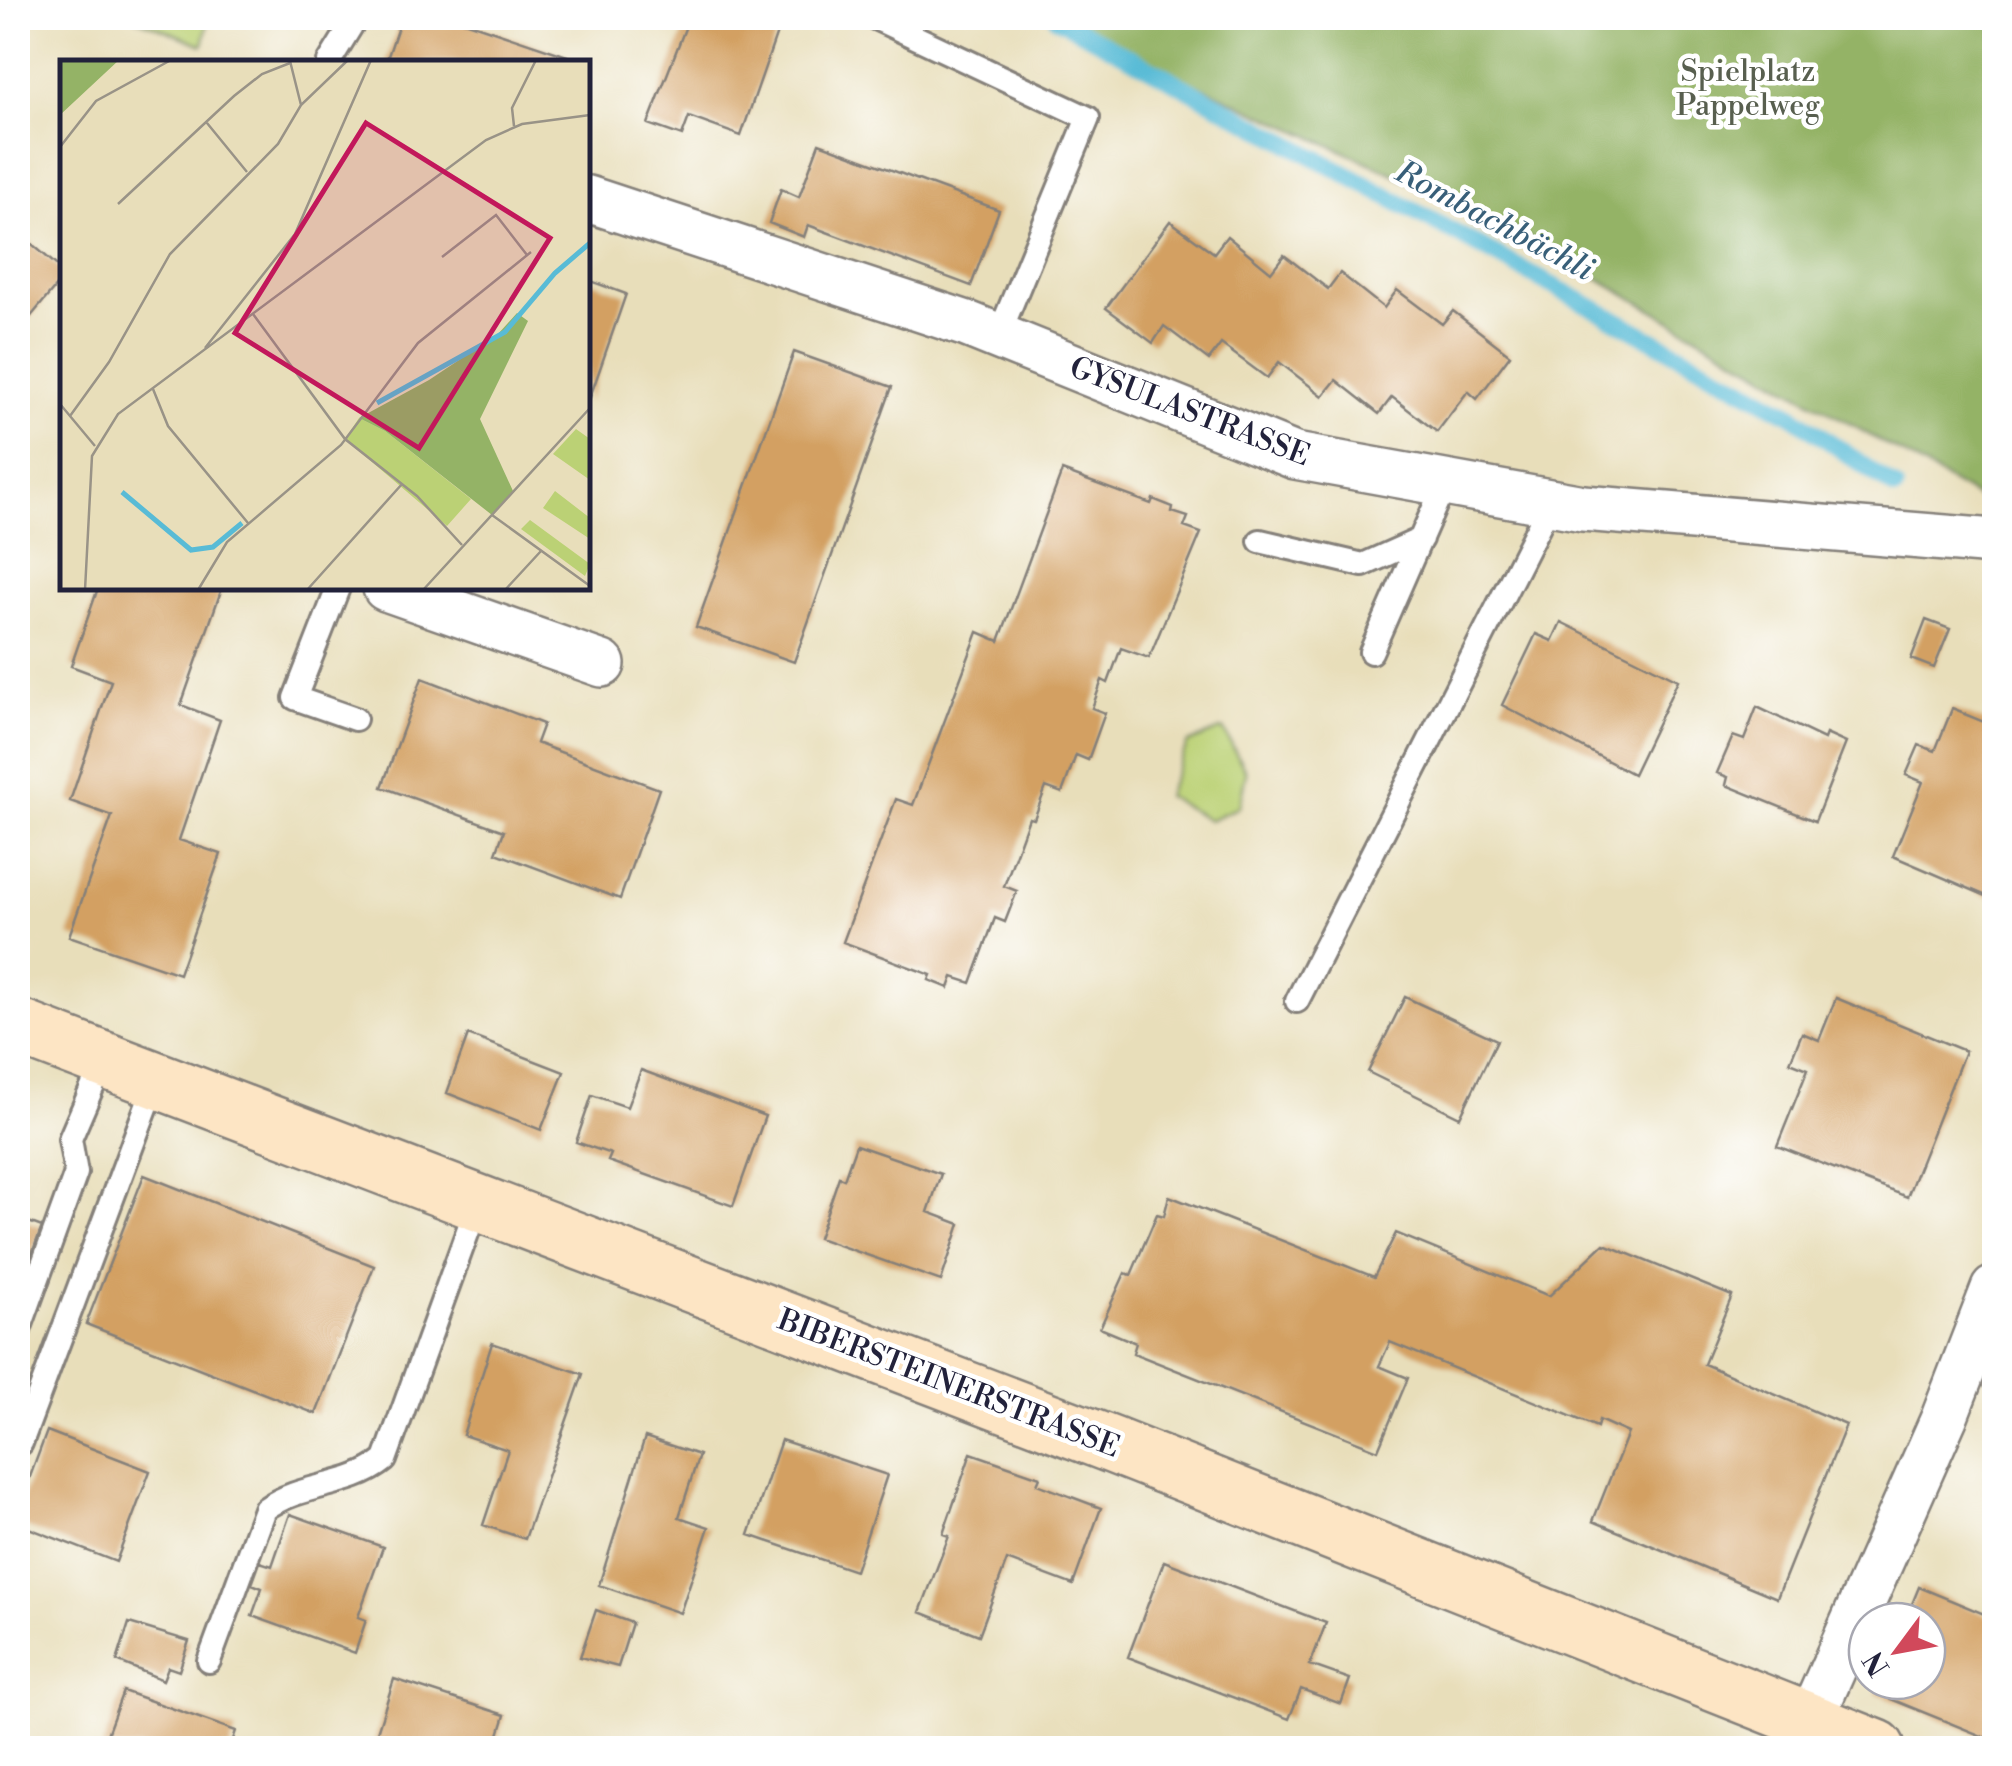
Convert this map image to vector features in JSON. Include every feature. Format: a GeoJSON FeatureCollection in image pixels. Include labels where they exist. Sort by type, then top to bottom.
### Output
{"type":"FeatureCollection","features":[{"type":"Feature","properties":{"kind":"main road","name":"BIBERSTEINERSTRASSE"},"geometry":{"type":"LineString","coordinates":[[18,1028],[1128,1451],[1876,1748]]}},
{"type":"Feature","properties":{"kind":"street","name":"GYSULASTRASSE"},"geometry":{"type":"LineString","coordinates":[[590,200],[998,337],[1295,456],[1551,502],[1994,542]]}},
{"type":"Feature","properties":{"kind":"street"},"geometry":{"type":"LineString","coordinates":[[392,590],[602,664]]}},
{"type":"Feature","properties":{"kind":"street"},"geometry":{"type":"LineString","coordinates":[[1809,1723],[1944,1418],[1994,1289]]}},
{"type":"Feature","properties":{"kind":"lane"},"geometry":{"type":"LineString","coordinates":[[330,60],[356,18]]}},
{"type":"Feature","properties":{"kind":"lane"},"geometry":{"type":"LineString","coordinates":[[875,18],[1088,118],[998,337]]}},
{"type":"Feature","properties":{"kind":"lane"},"geometry":{"type":"LineString","coordinates":[[1371,652],[1445,483]]}},
{"type":"Feature","properties":{"kind":"lane"},"geometry":{"type":"LineString","coordinates":[[1297,1001],[1551,502]]}},
{"type":"Feature","properties":{"kind":"lane"},"geometry":{"type":"LineString","coordinates":[[1260,541],[1363,565],[1420,539]]}},
{"type":"Feature","properties":{"kind":"lane"},"geometry":{"type":"LineString","coordinates":[[337,590],[295,698],[356,719]]}},
{"type":"Feature","properties":{"kind":"lane"},"geometry":{"type":"LineString","coordinates":[[18,1333],[76,1174],[70,1139],[104,1060]]}},
{"type":"Feature","properties":{"kind":"lane"},"geometry":{"type":"LineString","coordinates":[[20,1442],[156,1080]]}},
{"type":"Feature","properties":{"kind":"lane"},"geometry":{"type":"LineString","coordinates":[[209,1661],[265,1510],[285,1494],[365,1476],[385,1460],[478,1203]]}},
{"type":"Feature","properties":{"kind":"green space"},"geometry":{"type":"Polygon","coordinates":[[[135,18],[209,18],[203,45],[135,18]]]}},
{"type":"Feature","properties":{"kind":"green space","name":"Spielplatz Pappelweg"},"geometry":{"type":"Polygon","coordinates":[[[1050,18],[1994,18],[1994,507],[1506,225],[1050,18]]]}},
{"type":"Feature","properties":{"kind":"green space"},"geometry":{"type":"Polygon","coordinates":[[[1223,729],[1246,772],[1239,807],[1209,820],[1166,796],[1188,743],[1223,729]]]}},
{"type":"Feature","properties":{"kind":"building"},"geometry":{"type":"Polygon","coordinates":[[[401,18],[455,18],[579,60],[387,60],[401,18]]]}},
{"type":"Feature","properties":{"kind":"building"},"geometry":{"type":"Polygon","coordinates":[[[689,18],[782,18],[741,136],[689,117],[682,136],[648,124],[689,18]]]}},
{"type":"Feature","properties":{"kind":"building"},"geometry":{"type":"Polygon","coordinates":[[[819,143],[999,210],[971,286],[808,225],[804,237],[769,223],[781,189],[799,197],[819,143]]]}},
{"type":"Feature","properties":{"kind":"building"},"geometry":{"type":"Polygon","coordinates":[[[1170,221],[1214,253],[1227,236],[1271,272],[1284,255],[1328,289],[1340,273],[1384,308],[1397,290],[1442,324],[1453,311],[1510,355],[1477,399],[1468,391],[1437,432],[1392,397],[1379,414],[1336,380],[1323,396],[1279,362],[1267,378],[1221,344],[1209,360],[1164,326],[1153,343],[1106,308],[1170,221]]]}},
{"type":"Feature","properties":{"kind":"building"},"geometry":{"type":"Polygon","coordinates":[[[18,232],[60,268],[60,281],[18,332],[18,232]]]}},
{"type":"Feature","properties":{"kind":"building"},"geometry":{"type":"Polygon","coordinates":[[[590,281],[626,294],[590,397],[590,281]]]}},
{"type":"Feature","properties":{"kind":"building"},"geometry":{"type":"Polygon","coordinates":[[[794,352],[892,387],[794,662],[696,627],[794,352]]]}},
{"type":"Feature","properties":{"kind":"building"},"geometry":{"type":"Polygon","coordinates":[[[1062,471],[1151,504],[1153,499],[1173,507],[1172,512],[1188,517],[1184,527],[1201,533],[1149,658],[1121,648],[1108,683],[1102,680],[1092,708],[1105,713],[1088,760],[1076,755],[1062,793],[1046,787],[1034,819],[1029,818],[1004,886],[1017,891],[1005,922],[995,918],[971,983],[953,977],[949,988],[929,980],[931,975],[843,942],[896,799],[913,805],[978,632],[999,641],[1062,471]]]}},
{"type":"Feature","properties":{"kind":"building"},"geometry":{"type":"Polygon","coordinates":[[[97,590],[221,590],[181,705],[220,720],[179,840],[221,854],[179,974],[69,936],[112,816],[70,801],[111,681],[71,666],[97,590]]]}},
{"type":"Feature","properties":{"kind":"building"},"geometry":{"type":"Polygon","coordinates":[[[1926,620],[1950,629],[1934,668],[1911,659],[1926,620]]]}},
{"type":"Feature","properties":{"kind":"building"},"geometry":{"type":"Polygon","coordinates":[[[1561,622],[1678,680],[1633,774],[1502,705],[1536,634],[1552,641],[1561,622]]]}},
{"type":"Feature","properties":{"kind":"building"},"geometry":{"type":"Polygon","coordinates":[[[422,678],[543,724],[536,743],[659,789],[620,899],[496,853],[504,831],[382,787],[422,678]]]}},
{"type":"Feature","properties":{"kind":"building"},"geometry":{"type":"Polygon","coordinates":[[[1757,707],[1824,739],[1826,734],[1846,743],[1815,821],[1726,785],[1728,777],[1717,773],[1733,736],[1744,740],[1757,707]]]}},
{"type":"Feature","properties":{"kind":"building"},"geometry":{"type":"Polygon","coordinates":[[[1952,709],[1994,726],[1991,898],[1893,856],[1923,782],[1906,775],[1919,745],[1935,751],[1952,709]]]}},
{"type":"Feature","properties":{"kind":"building"},"geometry":{"type":"Polygon","coordinates":[[[1405,997],[1497,1040],[1460,1117],[1368,1072],[1405,997]]]}},
{"type":"Feature","properties":{"kind":"building"},"geometry":{"type":"Polygon","coordinates":[[[1836,998],[1965,1051],[1907,1197],[1777,1146],[1808,1069],[1790,1062],[1802,1033],[1819,1040],[1836,998]]]}},
{"type":"Feature","properties":{"kind":"building"},"geometry":{"type":"Polygon","coordinates":[[[468,1035],[564,1072],[541,1130],[447,1093],[468,1035]]]}},
{"type":"Feature","properties":{"kind":"building"},"geometry":{"type":"Polygon","coordinates":[[[641,1070],[765,1116],[733,1206],[608,1161],[611,1154],[576,1142],[592,1095],[627,1107],[641,1070]]]}},
{"type":"Feature","properties":{"kind":"building"},"geometry":{"type":"Polygon","coordinates":[[[856,1145],[941,1174],[928,1212],[960,1224],[941,1281],[818,1238],[839,1177],[844,1179],[856,1145]]]}},
{"type":"Feature","properties":{"kind":"building"},"geometry":{"type":"Polygon","coordinates":[[[144,1175],[374,1266],[316,1414],[86,1324],[144,1175]]]}},
{"type":"Feature","properties":{"kind":"building"},"geometry":{"type":"Polygon","coordinates":[[[1169,1196],[1374,1277],[1396,1233],[1549,1296],[1604,1244],[1732,1296],[1704,1364],[1846,1425],[1777,1598],[1593,1521],[1628,1433],[1599,1420],[1597,1427],[1390,1342],[1379,1366],[1408,1378],[1378,1450],[1133,1353],[1136,1343],[1100,1328],[1125,1273],[1131,1275],[1157,1214],[1164,1216],[1169,1196]]]}},
{"type":"Feature","properties":{"kind":"building"},"geometry":{"type":"Polygon","coordinates":[[[18,1218],[42,1227],[18,1290],[18,1218]]]}},
{"type":"Feature","properties":{"kind":"building"},"geometry":{"type":"Polygon","coordinates":[[[492,1343],[583,1374],[525,1539],[483,1525],[508,1450],[463,1435],[492,1343]]]}},
{"type":"Feature","properties":{"kind":"building"},"geometry":{"type":"Polygon","coordinates":[[[47,1431],[150,1471],[116,1562],[18,1524],[18,1509],[47,1431]]]}},
{"type":"Feature","properties":{"kind":"building"},"geometry":{"type":"Polygon","coordinates":[[[645,1437],[699,1455],[679,1517],[709,1527],[680,1613],[599,1585],[645,1437]]]}},
{"type":"Feature","properties":{"kind":"building"},"geometry":{"type":"Polygon","coordinates":[[[781,1440],[887,1475],[855,1571],[749,1535],[781,1440]]]}},
{"type":"Feature","properties":{"kind":"building"},"geometry":{"type":"Polygon","coordinates":[[[971,1453],[1040,1477],[1037,1484],[1101,1508],[1073,1585],[1007,1560],[979,1635],[920,1612],[949,1536],[943,1534],[971,1453]]]}},
{"type":"Feature","properties":{"kind":"building"},"geometry":{"type":"Polygon","coordinates":[[[290,1514],[383,1547],[358,1617],[366,1620],[355,1653],[252,1616],[262,1588],[252,1584],[260,1562],[272,1566],[290,1514]]]}},
{"type":"Feature","properties":{"kind":"building"},"geometry":{"type":"Polygon","coordinates":[[[1164,1561],[1326,1623],[1310,1665],[1350,1679],[1341,1704],[1301,1689],[1289,1719],[1128,1657],[1164,1561]]]}},
{"type":"Feature","properties":{"kind":"building"},"geometry":{"type":"Polygon","coordinates":[[[1919,1587],[1994,1618],[1994,1741],[1896,1701],[1947,1701],[1947,1601],[1913,1601],[1919,1587]]]}},
{"type":"Feature","properties":{"kind":"building"},"geometry":{"type":"Polygon","coordinates":[[[596,1610],[632,1623],[618,1667],[580,1657],[596,1610]]]}},
{"type":"Feature","properties":{"kind":"building"},"geometry":{"type":"Polygon","coordinates":[[[129,1623],[189,1641],[179,1671],[168,1667],[163,1680],[117,1661],[129,1623]]]}},
{"type":"Feature","properties":{"kind":"building"},"geometry":{"type":"Polygon","coordinates":[[[394,1679],[505,1715],[495,1748],[372,1748],[394,1679]]]}},
{"type":"Feature","properties":{"kind":"building"},"geometry":{"type":"Polygon","coordinates":[[[123,1691],[236,1731],[230,1748],[102,1748],[123,1691]]]}},
{"type":"Feature","properties":{"kind":"waterway","name":"Rombachbächli"},"geometry":{"type":"LineString","coordinates":[[1057,18],[1792,415],[1895,488]]}}]}
